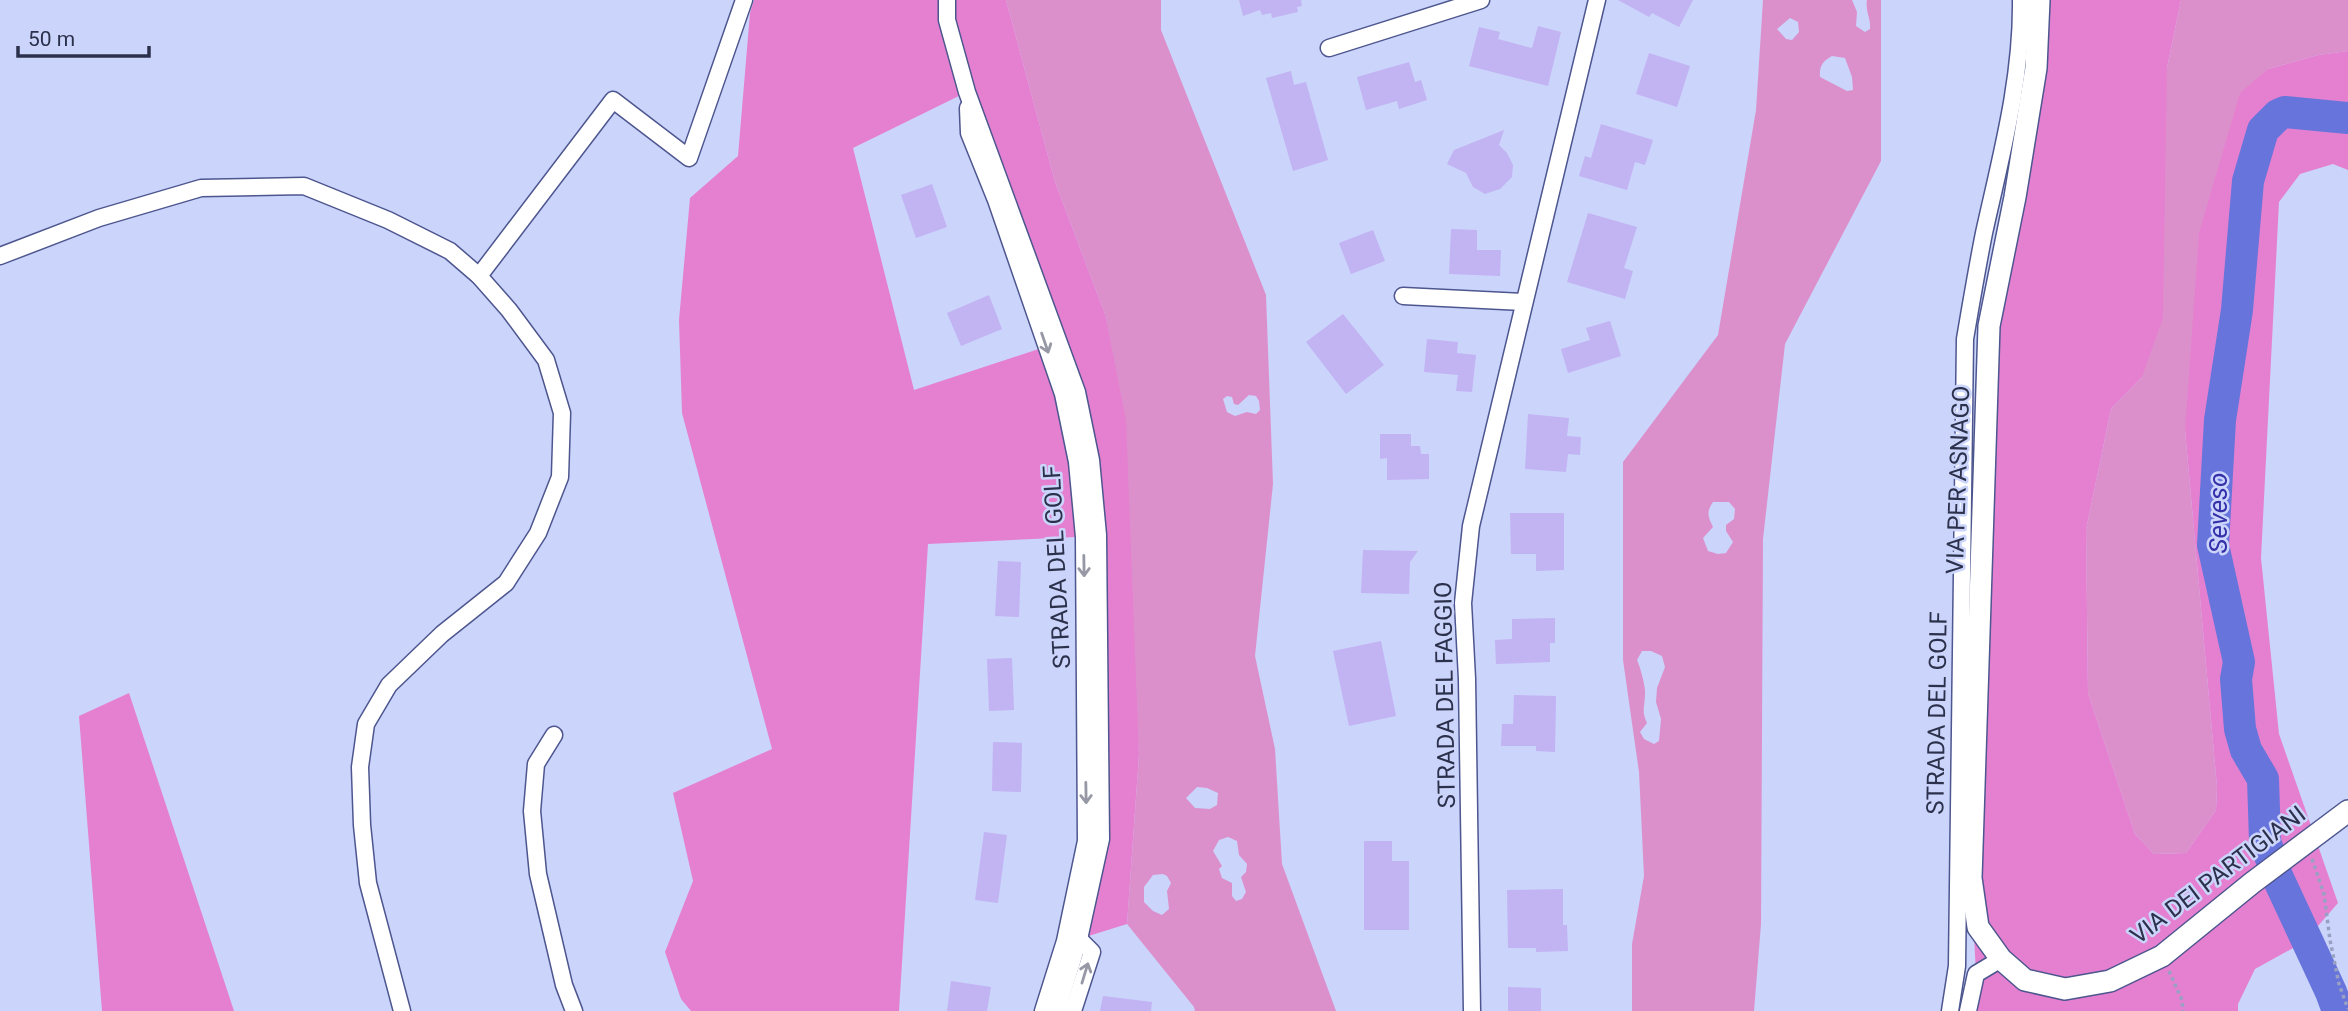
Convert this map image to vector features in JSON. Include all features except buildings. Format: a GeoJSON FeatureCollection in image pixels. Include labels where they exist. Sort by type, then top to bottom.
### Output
{"type":"FeatureCollection","features":[{"type":"Feature","properties":{"kind":"street"},"geometry":{"type":"LineString","coordinates":[[479,276],[613,100],[690,158],[744,0]]}},
{"type":"Feature","properties":{"kind":"street","name":"STRADA DEL GOLF"},"geometry":{"type":"LineString","coordinates":[[947,0],[947,20],[967,92],[1077,392],[1091,460],[1098,535],[1101,839],[1079,939],[1057,1011]]}},
{"type":"Feature","properties":{"kind":"street"},"geometry":{"type":"LineString","coordinates":[[1329,48],[1481,0]]}},
{"type":"Feature","properties":{"kind":"street","name":"STRADA DEL FAGGIO"},"geometry":{"type":"LineString","coordinates":[[1472,1011],[1467,679],[1463,603],[1471,526],[1597,0]]}},
{"type":"Feature","properties":{"kind":"street","name":"STRADA DEL GOLF"},"geometry":{"type":"LineString","coordinates":[[1950,1011],[1957,966],[1965,339],[1983,237],[2014,100],[2021,0]]}},
{"type":"Feature","properties":{"kind":"street","name":"VIA PER ASNAGO"},"geometry":{"type":"LineString","coordinates":[[2001,959],[1978,927],[1971,877],[1989,326],[2015,197],[2036,68],[2039,0]]}},
{"type":"Feature","properties":{"kind":"street","name":"STRADA DEL GOLF"},"geometry":{"type":"LineString","coordinates":[[967,92],[969,133],[996,200],[1063,394],[1077,462],[1084,537],[1086,841],[1065,941],[1044,1011]]}},
{"type":"Feature","properties":{"kind":"street"},"geometry":{"type":"LineString","coordinates":[[0,256],[99,218],[201,188],[304,186],[388,219],[450,251],[479,276],[509,310],[546,360],[562,412],[560,477],[538,533],[506,583],[442,634],[389,685],[366,724],[360,767],[368,883],[402,1011]]}},
{"type":"Feature","properties":{"kind":"street"},"geometry":{"type":"LineString","coordinates":[[1403,296],[1523,302]]}},
{"type":"Feature","properties":{"kind":"street"},"geometry":{"type":"LineString","coordinates":[[554,735],[536,764],[532,810],[538,874],[564,985],[574,1011]]}},
{"type":"Feature","properties":{"kind":"street","name":"VIA DEI PARTIGIANI"},"geometry":{"type":"LineString","coordinates":[[2001,959],[2025,980],[2065,989],[2110,981],[2162,956],[2252,883],[2348,811]]}},
{"type":"Feature","properties":{"kind":"street","name":"STRADA DEL GOLF"},"geometry":{"type":"LineString","coordinates":[[1073,1011],[1092,952],[1079,939]]}},
{"type":"Feature","properties":{"kind":"street"},"geometry":{"type":"LineString","coordinates":[[1969,1011],[1976,974],[2001,959]]}},
{"type":"Feature","properties":{"kind":"path"},"geometry":{"type":"LineString","coordinates":[[2306,842],[2324,894],[2339,984],[2348,1009]]}},
{"type":"Feature","properties":{"kind":"path"},"geometry":{"type":"LineString","coordinates":[[2162,956],[2182,1000],[2183,1011]]}},
{"type":"Feature","properties":{"kind":"shaded area"},"geometry":{"type":"Polygon","coordinates":[[[754,0],[1006,0],[1055,182],[1105,314],[1126,420],[1139,755],[1127,924],[1079,939],[1098,536],[928,544],[899,1011],[691,1011],[681,999],[665,952],[693,881],[673,793],[772,749],[682,413],[679,320],[690,198],[738,156],[750,13],[754,0]],[[967,92],[853,148],[914,390],[1060,342],[967,92]]]}},
{"type":"Feature","properties":{"kind":"shaded area"},"geometry":{"type":"Polygon","coordinates":[[[1006,0],[1161,0],[1161,30],[1266,295],[1273,484],[1255,656],[1275,749],[1282,864],[1336,1011],[1195,1011],[1127,924],[1139,755],[1105,314],[1055,182],[1006,0]],[[1249,395],[1238,405],[1234,404],[1232,397],[1223,399],[1227,412],[1235,416],[1247,412],[1256,414],[1260,410],[1256,396],[1249,395]],[[1197,787],[1186,798],[1195,808],[1210,809],[1217,805],[1218,793],[1197,787]],[[1228,837],[1219,840],[1213,851],[1222,866],[1219,869],[1222,878],[1232,883],[1232,896],[1236,901],[1242,899],[1246,892],[1241,877],[1246,872],[1247,864],[1239,855],[1237,841],[1228,837]],[[1163,874],[1153,875],[1144,887],[1144,902],[1162,915],[1169,909],[1167,891],[1171,883],[1163,874]]]}},
{"type":"Feature","properties":{"kind":"shaded area"},"geometry":{"type":"Polygon","coordinates":[[[1763,0],[1852,0],[1857,12],[1856,26],[1865,32],[1870,29],[1867,0],[1881,0],[1881,161],[1785,344],[1763,539],[1761,924],[1754,1011],[1632,1011],[1632,944],[1644,876],[1639,772],[1623,660],[1623,462],[1718,335],[1756,110],[1763,0]],[[1790,18],[1777,29],[1786,39],[1792,40],[1799,32],[1798,22],[1790,18]],[[1832,56],[1824,62],[1820,77],[1847,91],[1853,90],[1852,77],[1845,58],[1832,56]],[[1713,502],[1709,509],[1713,527],[1703,538],[1708,551],[1726,553],[1733,542],[1726,531],[1726,525],[1734,519],[1735,509],[1729,502],[1713,502]],[[1642,651],[1637,660],[1645,687],[1644,712],[1647,723],[1640,732],[1644,739],[1654,744],[1659,741],[1661,719],[1656,702],[1657,688],[1665,667],[1662,656],[1651,651],[1642,651]]]}},
{"type":"Feature","properties":{"kind":"shaded area"},"geometry":{"type":"Polygon","coordinates":[[[2039,0],[2181,0],[2167,68],[2163,318],[2142,377],[2111,409],[2086,530],[2088,693],[2135,834],[2154,854],[2186,853],[2216,810],[2217,787],[2185,430],[2199,233],[2240,93],[2268,69],[2318,55],[2348,51],[2348,170],[2333,164],[2300,174],[2279,202],[2261,558],[2279,734],[2338,903],[2304,942],[2255,969],[2238,1004],[2238,1011],[1969,1011],[1976,974],[1971,878],[1989,326],[2039,0]]]}},
{"type":"Feature","properties":{"kind":"shaded area"},"geometry":{"type":"Polygon","coordinates":[[[2181,0],[2348,0],[2348,51],[2318,55],[2268,69],[2185,430],[2217,787],[2216,810],[2186,853],[2154,854],[2135,834],[2088,693],[2086,530],[2111,409],[2142,377],[2167,68],[2181,0]]]}},
{"type":"Feature","properties":{"kind":"shaded area"},"geometry":{"type":"Polygon","coordinates":[[[129,693],[234,1011],[102,1011],[79,716],[129,693]]]}},
{"type":"Feature","properties":{"kind":"waterway","name":"Seveso"},"geometry":{"type":"LineString","coordinates":[[2338,1011],[2277,876],[2265,841],[2263,779],[2246,750],[2240,729],[2236,679],[2239,662],[2213,545],[2220,420],[2237,310],[2248,181],[2263,130],[2278,115],[2285,112],[2348,118]]}}]}
